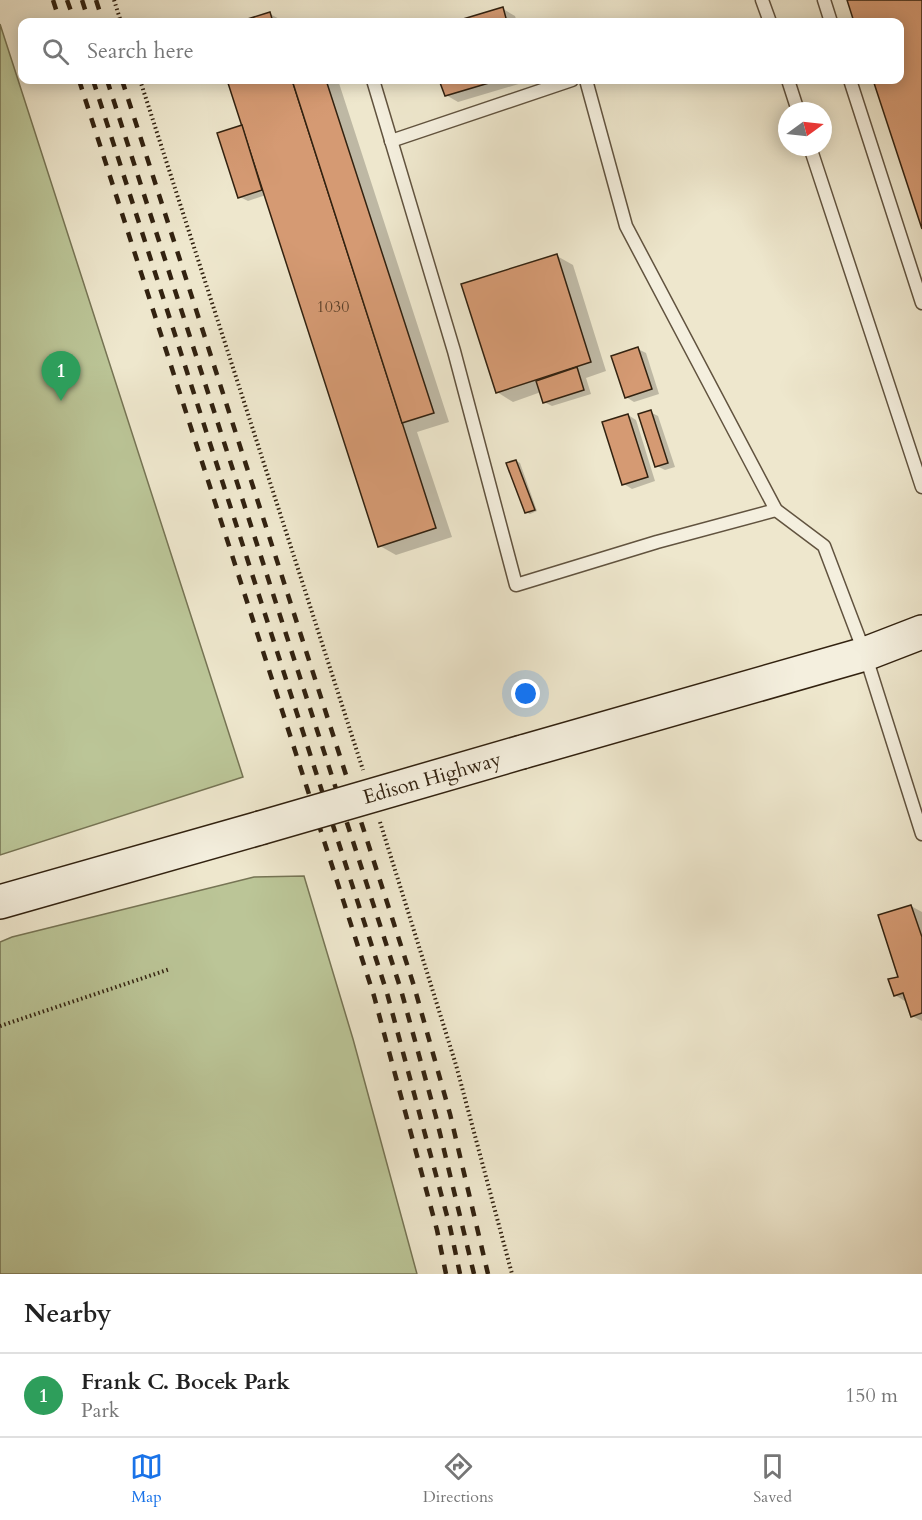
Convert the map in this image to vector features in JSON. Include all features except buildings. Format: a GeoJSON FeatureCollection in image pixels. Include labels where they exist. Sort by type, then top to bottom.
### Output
{"type":"FeatureCollection","features":[{"type":"Feature","properties":{"kind":"main road","name":"Edison Highway"},"geometry":{"type":"LineString","coordinates":[[865,654],[922,632]]}},
{"type":"Feature","properties":{"kind":"main road","name":"Edison Highway"},"geometry":{"type":"LineString","coordinates":[[11,899],[865,654],[922,643]]}},
{"type":"Feature","properties":{"kind":"lane"},"geometry":{"type":"LineString","coordinates":[[762,0],[769,18]]}},
{"type":"Feature","properties":{"kind":"lane"},"geometry":{"type":"LineString","coordinates":[[824,0],[830,18]]}},
{"type":"Feature","properties":{"kind":"lane"},"geometry":{"type":"LineString","coordinates":[[374,84],[454,351],[516,585],[657,542],[776,510]]}},
{"type":"Feature","properties":{"kind":"lane"},"geometry":{"type":"LineString","coordinates":[[391,141],[560,84]]}},
{"type":"Feature","properties":{"kind":"lane"},"geometry":{"type":"LineString","coordinates":[[587,84],[626,226],[776,510],[824,546],[865,654],[922,834]]}},
{"type":"Feature","properties":{"kind":"lane"},"geometry":{"type":"LineString","coordinates":[[789,84],[795,102]]}},
{"type":"Feature","properties":{"kind":"lane"},"geometry":{"type":"LineString","coordinates":[[851,84],[922,303]]}},
{"type":"Feature","properties":{"kind":"lane"},"geometry":{"type":"LineString","coordinates":[[813,156],[922,487]]}},
{"type":"Feature","properties":{"kind":"path"},"geometry":{"type":"LineString","coordinates":[[114,0],[120,18]]}},
{"type":"Feature","properties":{"kind":"path"},"geometry":{"type":"LineString","coordinates":[[141,84],[365,778]]}},
{"type":"Feature","properties":{"kind":"path"},"geometry":{"type":"LineString","coordinates":[[376,812],[456,1065],[512,1274]]}},
{"type":"Feature","properties":{"kind":"path"},"geometry":{"type":"LineString","coordinates":[[0,1026],[170,969]]}},
{"type":"Feature","properties":{"kind":"green space"},"geometry":{"type":"Polygon","coordinates":[[[0,24],[243,777],[0,855],[0,24]]]}},
{"type":"Feature","properties":{"kind":"green space"},"geometry":{"type":"Polygon","coordinates":[[[304,876],[353,1039],[417,1274],[0,1274],[0,942],[12,937],[254,877],[304,876]]]}},
{"type":"Feature","properties":{"kind":"railway"},"geometry":{"type":"LineString","coordinates":[[53,0],[59,18]]}},
{"type":"Feature","properties":{"kind":"railway"},"geometry":{"type":"LineString","coordinates":[[67,0],[74,18]]}},
{"type":"Feature","properties":{"kind":"railway"},"geometry":{"type":"LineString","coordinates":[[82,0],[88,18]]}},
{"type":"Feature","properties":{"kind":"railway"},"geometry":{"type":"LineString","coordinates":[[96,0],[102,18]]}},
{"type":"Feature","properties":{"kind":"railway"},"geometry":{"type":"LineString","coordinates":[[80,84],[374,996],[437,1230],[446,1274]]}},
{"type":"Feature","properties":{"kind":"railway"},"geometry":{"type":"LineString","coordinates":[[94,84],[387,993],[450,1227],[460,1274]]}},
{"type":"Feature","properties":{"kind":"railway"},"geometry":{"type":"LineString","coordinates":[[108,84],[401,990],[436,1117],[474,1274]]}},
{"type":"Feature","properties":{"kind":"railway"},"geometry":{"type":"LineString","coordinates":[[123,84],[414,986],[450,1114],[488,1274]]}},
{"type":"Feature","properties":{"kind":"place","name":"Frank C. Bocek Park"},"geometry":{"type":"Point","coordinates":[61,401]}}]}
